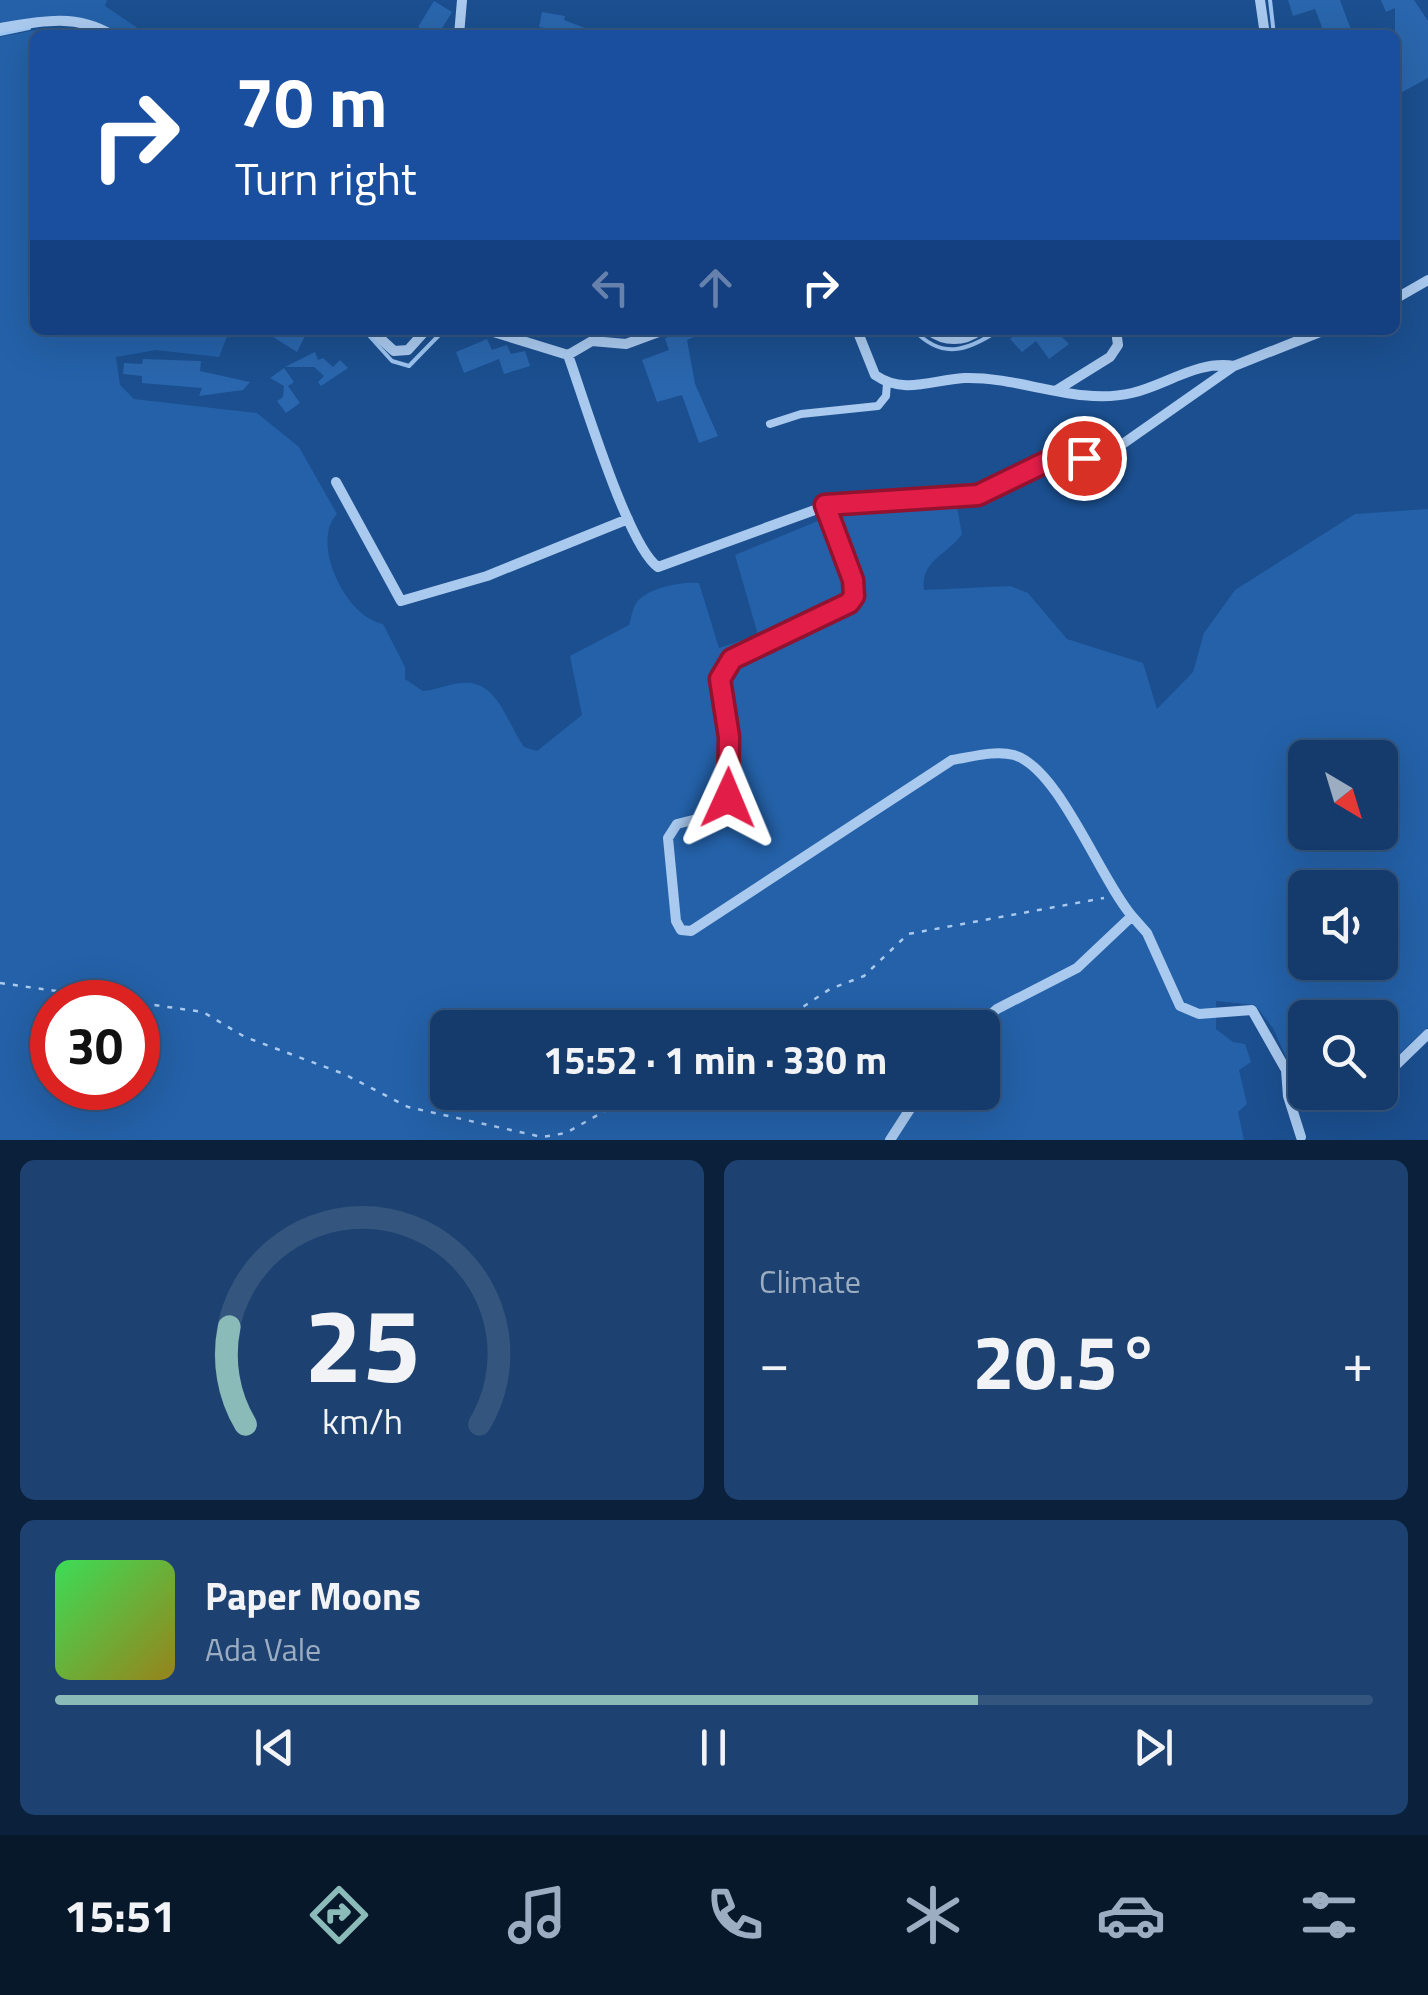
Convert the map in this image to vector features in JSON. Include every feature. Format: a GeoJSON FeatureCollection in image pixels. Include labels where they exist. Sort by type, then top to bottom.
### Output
{"type":"FeatureCollection","features":[{"type":"Feature","properties":{"kind":"street"},"geometry":{"type":"LineString","coordinates":[[459,30],[462,0]]}},
{"type":"Feature","properties":{"kind":"street"},"geometry":{"type":"LineString","coordinates":[[1260,0],[1264,30]]}},
{"type":"Feature","properties":{"kind":"street"},"geometry":{"type":"LineString","coordinates":[[0,28],[73,20],[104,30]]}},
{"type":"Feature","properties":{"kind":"street"},"geometry":{"type":"LineString","coordinates":[[1400,296],[1428,280]]}},
{"type":"Feature","properties":{"kind":"street"},"geometry":{"type":"LineString","coordinates":[[377,335],[394,351],[408,350],[422,335]]}},
{"type":"Feature","properties":{"kind":"street"},"geometry":{"type":"LineString","coordinates":[[503,335],[568,355],[592,341],[626,344],[650,335]]}},
{"type":"Feature","properties":{"kind":"street"},"geometry":{"type":"LineString","coordinates":[[859,335],[872,370],[886,383],[906,387],[975,378],[1056,390],[1130,394],[1212,364],[1234,366]]}},
{"type":"Feature","properties":{"kind":"street"},"geometry":{"type":"LineString","coordinates":[[935,335],[956,339],[967,335]]}},
{"type":"Feature","properties":{"kind":"street"},"geometry":{"type":"LineString","coordinates":[[1056,390],[1110,357],[1118,344],[1117,335]]}},
{"type":"Feature","properties":{"kind":"street"},"geometry":{"type":"LineString","coordinates":[[568,355],[628,519],[648,560],[665,567],[825,505],[978,495],[1050,460],[1079,459],[1114,450],[1234,366],[1312,335]]}},
{"type":"Feature","properties":{"kind":"street"},"geometry":{"type":"LineString","coordinates":[[336,482],[401,601],[488,576],[628,519]]}},
{"type":"Feature","properties":{"kind":"street"},"geometry":{"type":"LineString","coordinates":[[825,505],[853,580],[854,596],[849,603],[732,659],[723,668],[720,679],[729,737],[725,812],[677,824],[668,838],[676,921],[681,930],[691,931],[952,760],[996,753],[1034,764],[1073,818],[1116,898],[1147,933],[1176,1002],[1199,1014],[1252,1010],[1286,1070],[1288,1096],[1301,1137]]}},
{"type":"Feature","properties":{"kind":"street"},"geometry":{"type":"LineString","coordinates":[[996,1010],[1077,968],[1132,916]]}},
{"type":"Feature","properties":{"kind":"street"},"geometry":{"type":"LineString","coordinates":[[1398,1064],[1428,1034]]}},
{"type":"Feature","properties":{"kind":"street"},"geometry":{"type":"LineString","coordinates":[[890,1140],[909,1110]]}},
{"type":"Feature","properties":{"kind":"lane"},"geometry":{"type":"LineString","coordinates":[[770,424],[801,414],[878,406],[886,396],[886,383]]}},
{"type":"Feature","properties":{"kind":"path"},"geometry":{"type":"LineString","coordinates":[[798,1010],[830,989],[864,976],[913,932],[1082,900],[1116,898]]}},
{"type":"Feature","properties":{"kind":"path"},"geometry":{"type":"LineString","coordinates":[[0,983],[203,1012],[257,1042],[344,1074],[408,1108],[542,1137],[566,1133],[606,1110]]}},
{"type":"Feature","properties":{"kind":"shaded area"},"geometry":{"type":"Polygon","coordinates":[[[0,0],[107,0],[105,6],[141,30],[107,30],[94,22],[0,26],[0,0]]]}},
{"type":"Feature","properties":{"kind":"shaded area"},"geometry":{"type":"Polygon","coordinates":[[[30,31],[30,335],[228,335],[219,357],[156,350],[116,357],[120,385],[134,399],[257,413],[299,447],[337,514],[327,542],[336,577],[356,608],[383,624],[405,667],[405,679],[423,691],[462,683],[484,688],[500,705],[524,747],[537,751],[582,715],[570,656],[629,625],[636,604],[657,589],[699,583],[719,648],[758,635],[735,555],[837,513],[957,507],[962,534],[926,572],[924,590],[1010,586],[1028,593],[1067,639],[1143,663],[1157,709],[1193,672],[1204,633],[1235,590],[1355,514],[1428,509],[1428,1027],[1398,1055],[1398,1000],[1288,1000],[1288,1062],[1273,1028],[1255,1005],[1216,1001],[1216,1029],[1233,1042],[1245,1044],[1251,1062],[1239,1070],[1247,1104],[1238,1112],[1244,1140],[0,1140],[0,37],[30,31]]]}},
{"type":"Feature","properties":{"kind":"building"},"geometry":{"type":"Polygon","coordinates":[[[1288,0],[1340,0],[1351,30],[1323,30],[1315,9],[1293,16],[1288,0]]]}},
{"type":"Feature","properties":{"kind":"building"},"geometry":{"type":"Polygon","coordinates":[[[1381,0],[1414,0],[1428,21],[1428,78],[1400,93],[1400,30],[1395,30],[1395,8],[1386,12],[1381,0]]]}},
{"type":"Feature","properties":{"kind":"building"},"geometry":{"type":"Polygon","coordinates":[[[434,1],[452,12],[441,30],[418,27],[434,1]]]}},
{"type":"Feature","properties":{"kind":"building"},"geometry":{"type":"Polygon","coordinates":[[[542,12],[565,16],[564,20],[590,30],[555,30],[539,27],[542,12]]]}},
{"type":"Feature","properties":{"kind":"building"},"geometry":{"type":"Polygon","coordinates":[[[270,335],[306,335],[297,352],[270,335]]]}},
{"type":"Feature","properties":{"kind":"building"},"geometry":{"type":"Polygon","coordinates":[[[669,335],[698,335],[687,340],[695,384],[718,436],[699,443],[682,395],[657,402],[642,360],[669,350],[665,339],[669,335]]]}},
{"type":"Feature","properties":{"kind":"building"},"geometry":{"type":"Polygon","coordinates":[[[1015,335],[1060,335],[1069,344],[1049,359],[1036,341],[1022,352],[1010,339],[1015,335]]]}},
{"type":"Feature","properties":{"kind":"building"},"geometry":{"type":"Polygon","coordinates":[[[487,339],[492,350],[507,345],[511,354],[525,351],[530,366],[504,374],[499,359],[464,373],[456,352],[487,339]]]}},
{"type":"Feature","properties":{"kind":"building"},"geometry":{"type":"Polygon","coordinates":[[[315,352],[318,360],[323,358],[333,367],[340,360],[348,368],[321,386],[318,382],[324,376],[314,367],[285,367],[315,352]]]}},
{"type":"Feature","properties":{"kind":"building"},"geometry":{"type":"Polygon","coordinates":[[[143,359],[201,361],[200,371],[250,382],[243,390],[199,396],[202,388],[142,383],[142,376],[123,374],[124,363],[142,364],[143,359]]]}},
{"type":"Feature","properties":{"kind":"building"},"geometry":{"type":"Polygon","coordinates":[[[284,368],[294,382],[288,386],[300,403],[286,413],[277,401],[283,397],[284,386],[270,378],[284,368]]]}},
{"type":"Feature","properties":{"kind":"waterway"},"geometry":{"type":"LineString","coordinates":[[1270,0],[1273,30]]}},
{"type":"Feature","properties":{"kind":"waterway"},"geometry":{"type":"LineString","coordinates":[[0,34],[29,28]]}},
{"type":"Feature","properties":{"kind":"waterway"},"geometry":{"type":"LineString","coordinates":[[369,335],[392,361],[409,366],[439,335]]}},
{"type":"Feature","properties":{"kind":"waterway"},"geometry":{"type":"LineString","coordinates":[[920,335],[945,349],[965,347],[990,335]]}},
{"type":"Feature","properties":{"kind":"route"},"geometry":{"type":"LineString","coordinates":[[728,798],[729,737],[720,679],[723,668],[732,659],[849,603],[854,596],[853,580],[825,505],[978,495],[1050,460],[1084,458]]}}]}
